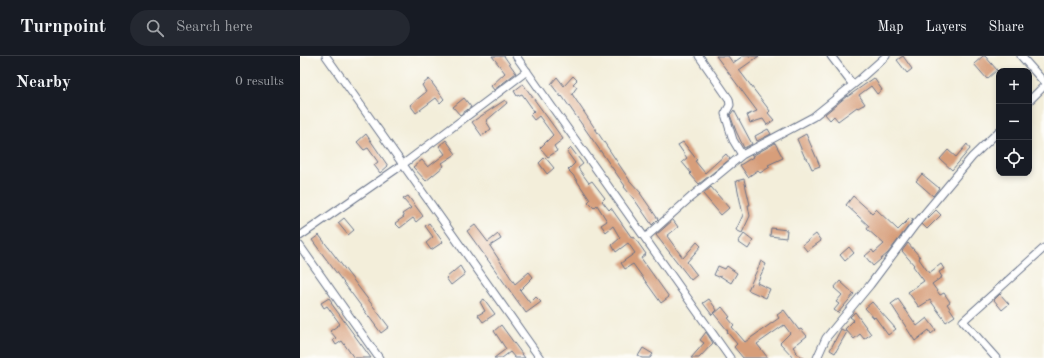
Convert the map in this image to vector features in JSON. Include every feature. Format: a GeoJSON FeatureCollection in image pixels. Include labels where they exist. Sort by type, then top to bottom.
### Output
{"type":"FeatureCollection","features":[{"type":"Feature","properties":{"kind":"street"},"geometry":{"type":"LineString","coordinates":[[326,56],[540,358]]}},
{"type":"Feature","properties":{"kind":"street"},"geometry":{"type":"LineString","coordinates":[[516,56],[730,358]]}},
{"type":"Feature","properties":{"kind":"street"},"geometry":{"type":"LineString","coordinates":[[699,56],[729,99],[730,105],[726,114],[733,140],[742,155]]}},
{"type":"Feature","properties":{"kind":"street"},"geometry":{"type":"LineString","coordinates":[[831,56],[853,85]]}},
{"type":"Feature","properties":{"kind":"street"},"geometry":{"type":"LineString","coordinates":[[645,238],[691,197],[742,155],[813,117],[886,56]]}},
{"type":"Feature","properties":{"kind":"street"},"geometry":{"type":"LineString","coordinates":[[1021,56],[1044,82]]}},
{"type":"Feature","properties":{"kind":"street"},"geometry":{"type":"LineString","coordinates":[[300,236],[402,165],[527,71]]}},
{"type":"Feature","properties":{"kind":"street"},"geometry":{"type":"LineString","coordinates":[[1032,98],[1044,86]]}},
{"type":"Feature","properties":{"kind":"street"},"geometry":{"type":"LineString","coordinates":[[818,358],[826,338],[972,157],[996,134]]}},
{"type":"Feature","properties":{"kind":"street"},"geometry":{"type":"LineString","coordinates":[[300,246],[380,358]]}},
{"type":"Feature","properties":{"kind":"street"},"geometry":{"type":"LineString","coordinates":[[996,358],[962,321],[1044,248]]}},
{"type":"Feature","properties":{"kind":"building"},"geometry":{"type":"Polygon","coordinates":[[[492,56],[504,56],[516,73],[494,90],[491,86],[505,73],[492,56]]]}},
{"type":"Feature","properties":{"kind":"building"},"geometry":{"type":"Polygon","coordinates":[[[716,56],[728,56],[733,63],[743,56],[759,56],[739,70],[770,111],[768,113],[774,120],[767,125],[763,119],[750,123],[747,115],[757,111],[716,56]]]}},
{"type":"Feature","properties":{"kind":"building"},"geometry":{"type":"Polygon","coordinates":[[[903,56],[912,69],[907,73],[897,60],[903,56]]]}},
{"type":"Feature","properties":{"kind":"building"},"geometry":{"type":"Polygon","coordinates":[[[985,56],[996,69],[996,71],[987,79],[974,64],[985,56]]]}},
{"type":"Feature","properties":{"kind":"building"},"geometry":{"type":"Polygon","coordinates":[[[573,76],[577,80],[573,84],[577,87],[572,94],[630,181],[641,193],[658,219],[652,225],[624,187],[625,186],[562,96],[561,97],[551,84],[557,77],[564,86],[573,76]]]}},
{"type":"Feature","properties":{"kind":"building"},"geometry":{"type":"Polygon","coordinates":[[[874,78],[882,90],[877,94],[871,86],[859,95],[865,104],[858,108],[857,107],[838,121],[834,116],[830,120],[825,114],[847,96],[874,78]]]}},
{"type":"Feature","properties":{"kind":"building"},"geometry":{"type":"Polygon","coordinates":[[[429,79],[444,99],[440,103],[436,98],[416,113],[410,105],[426,92],[422,85],[429,79]]]}},
{"type":"Feature","properties":{"kind":"building"},"geometry":{"type":"Polygon","coordinates":[[[523,84],[563,139],[554,146],[557,151],[548,157],[540,148],[553,135],[539,116],[534,120],[530,115],[534,111],[522,94],[517,96],[514,91],[523,84]]]}},
{"type":"Feature","properties":{"kind":"building"},"geometry":{"type":"Polygon","coordinates":[[[464,98],[471,107],[460,115],[453,107],[464,98]]]}},
{"type":"Feature","properties":{"kind":"building"},"geometry":{"type":"Polygon","coordinates":[[[505,100],[507,103],[486,121],[491,129],[482,136],[472,122],[505,100]]]}},
{"type":"Feature","properties":{"kind":"building"},"geometry":{"type":"Polygon","coordinates":[[[734,110],[752,144],[744,148],[730,115],[734,110]]]}},
{"type":"Feature","properties":{"kind":"building"},"geometry":{"type":"Polygon","coordinates":[[[768,129],[771,134],[757,141],[755,136],[768,129]]]}},
{"type":"Feature","properties":{"kind":"building"},"geometry":{"type":"Polygon","coordinates":[[[366,134],[388,166],[380,173],[374,165],[378,162],[368,148],[364,150],[357,142],[366,134]]]}},
{"type":"Feature","properties":{"kind":"building"},"geometry":{"type":"Polygon","coordinates":[[[806,134],[820,166],[812,169],[807,158],[805,158],[797,139],[806,134]]]}},
{"type":"Feature","properties":{"kind":"building"},"geometry":{"type":"Polygon","coordinates":[[[446,140],[456,154],[442,163],[444,166],[426,181],[413,167],[422,160],[428,167],[445,154],[439,146],[446,140]]]}},
{"type":"Feature","properties":{"kind":"building"},"geometry":{"type":"Polygon","coordinates":[[[683,142],[697,160],[695,161],[705,173],[726,154],[730,159],[699,184],[682,162],[687,158],[678,145],[683,142]]]}},
{"type":"Feature","properties":{"kind":"building"},"geometry":{"type":"Polygon","coordinates":[[[775,143],[783,158],[768,165],[770,167],[760,173],[758,170],[748,177],[740,165],[753,157],[752,156],[775,143]]]}},
{"type":"Feature","properties":{"kind":"building"},"geometry":{"type":"Polygon","coordinates":[[[967,144],[970,149],[952,170],[940,159],[948,150],[956,157],[967,144]]]}},
{"type":"Feature","properties":{"kind":"building"},"geometry":{"type":"Polygon","coordinates":[[[571,148],[583,164],[578,168],[589,183],[592,181],[605,198],[602,201],[609,210],[611,208],[632,238],[634,237],[646,254],[641,258],[669,297],[661,303],[633,264],[625,269],[621,263],[635,253],[628,243],[616,252],[612,245],[620,238],[613,226],[606,232],[601,225],[607,221],[597,205],[594,208],[588,202],[590,200],[568,170],[575,163],[567,152],[571,148]]]}},
{"type":"Feature","properties":{"kind":"building"},"geometry":{"type":"Polygon","coordinates":[[[545,157],[554,168],[547,174],[539,163],[545,157]]]}},
{"type":"Feature","properties":{"kind":"building"},"geometry":{"type":"Polygon","coordinates":[[[922,174],[939,188],[933,196],[916,181],[922,174]]]}},
{"type":"Feature","properties":{"kind":"building"},"geometry":{"type":"Polygon","coordinates":[[[744,179],[750,205],[748,205],[750,216],[742,233],[736,230],[743,215],[736,181],[744,179]]]}},
{"type":"Feature","properties":{"kind":"building"},"geometry":{"type":"Polygon","coordinates":[[[711,187],[729,208],[721,215],[703,194],[711,187]]]}},
{"type":"Feature","properties":{"kind":"building"},"geometry":{"type":"Polygon","coordinates":[[[408,196],[423,216],[416,222],[413,218],[400,228],[395,223],[404,217],[402,214],[411,208],[403,199],[408,196]]]}},
{"type":"Feature","properties":{"kind":"building"},"geometry":{"type":"Polygon","coordinates":[[[853,196],[872,213],[876,209],[898,230],[910,218],[913,220],[888,253],[873,266],[865,256],[872,250],[874,253],[884,244],[867,229],[869,226],[846,205],[853,196]]]}},
{"type":"Feature","properties":{"kind":"building"},"geometry":{"type":"Polygon","coordinates":[[[936,210],[941,215],[927,229],[922,224],[936,210]]]}},
{"type":"Feature","properties":{"kind":"building"},"geometry":{"type":"Polygon","coordinates":[[[344,218],[354,230],[348,235],[338,223],[344,218]]]}},
{"type":"Feature","properties":{"kind":"building"},"geometry":{"type":"Polygon","coordinates":[[[673,220],[678,227],[667,236],[683,258],[697,242],[701,246],[687,262],[697,275],[691,280],[656,235],[673,220]]]}},
{"type":"Feature","properties":{"kind":"building"},"geometry":{"type":"Polygon","coordinates":[[[429,223],[443,242],[431,250],[426,243],[433,237],[425,226],[429,223]]]}},
{"type":"Feature","properties":{"kind":"building"},"geometry":{"type":"Polygon","coordinates":[[[475,225],[488,242],[498,234],[501,239],[490,246],[515,284],[529,272],[533,277],[520,290],[530,303],[536,297],[541,302],[526,313],[467,231],[475,225]]]}},
{"type":"Feature","properties":{"kind":"building"},"geometry":{"type":"Polygon","coordinates":[[[771,228],[787,230],[786,238],[770,236],[771,228]]]}},
{"type":"Feature","properties":{"kind":"building"},"geometry":{"type":"Polygon","coordinates":[[[744,234],[753,241],[748,249],[738,242],[744,234]]]}},
{"type":"Feature","properties":{"kind":"building"},"geometry":{"type":"Polygon","coordinates":[[[816,234],[821,241],[807,251],[802,245],[816,234]]]}},
{"type":"Feature","properties":{"kind":"building"},"geometry":{"type":"Polygon","coordinates":[[[319,235],[389,327],[381,333],[312,240],[319,235]]]}},
{"type":"Feature","properties":{"kind":"building"},"geometry":{"type":"Polygon","coordinates":[[[908,243],[920,257],[919,259],[929,273],[941,264],[944,269],[939,272],[942,277],[932,284],[940,295],[944,293],[950,302],[947,304],[955,316],[946,322],[930,300],[919,307],[908,292],[924,281],[913,266],[914,265],[902,251],[908,243]]]}},
{"type":"Feature","properties":{"kind":"building"},"geometry":{"type":"Polygon","coordinates":[[[849,247],[854,253],[845,261],[840,255],[849,247]]]}},
{"type":"Feature","properties":{"kind":"building"},"geometry":{"type":"Polygon","coordinates":[[[761,261],[766,264],[757,283],[770,289],[766,298],[748,290],[761,261]]]}},
{"type":"Feature","properties":{"kind":"building"},"geometry":{"type":"Polygon","coordinates":[[[460,266],[465,274],[451,285],[446,278],[460,266]]]}},
{"type":"Feature","properties":{"kind":"building"},"geometry":{"type":"Polygon","coordinates":[[[718,266],[725,269],[727,266],[737,273],[731,283],[720,276],[714,275],[718,266]]]}},
{"type":"Feature","properties":{"kind":"building"},"geometry":{"type":"Polygon","coordinates":[[[840,281],[854,294],[838,313],[834,310],[839,304],[836,302],[842,295],[834,288],[840,281]]]}},
{"type":"Feature","properties":{"kind":"building"},"geometry":{"type":"Polygon","coordinates":[[[1000,294],[1009,304],[1002,310],[994,300],[1000,294]]]}},
{"type":"Feature","properties":{"kind":"building"},"geometry":{"type":"Polygon","coordinates":[[[329,298],[332,302],[331,303],[371,358],[354,358],[342,341],[336,345],[333,340],[336,338],[330,331],[340,324],[327,306],[324,308],[321,303],[329,298]]]}},
{"type":"Feature","properties":{"kind":"building"},"geometry":{"type":"Polygon","coordinates":[[[484,299],[495,314],[483,322],[478,315],[485,311],[480,302],[484,299]]]}},
{"type":"Feature","properties":{"kind":"building"},"geometry":{"type":"Polygon","coordinates":[[[709,299],[717,310],[712,315],[703,303],[709,299]]]}},
{"type":"Feature","properties":{"kind":"building"},"geometry":{"type":"Polygon","coordinates":[[[898,299],[917,326],[927,318],[936,330],[931,334],[929,330],[915,341],[891,304],[898,299]]]}},
{"type":"Feature","properties":{"kind":"building"},"geometry":{"type":"Polygon","coordinates":[[[872,302],[896,329],[888,335],[875,317],[874,318],[865,308],[872,302]]]}},
{"type":"Feature","properties":{"kind":"building"},"geometry":{"type":"Polygon","coordinates":[[[722,307],[734,325],[732,327],[745,342],[779,318],[777,315],[784,310],[799,330],[801,329],[807,336],[793,347],[797,352],[796,353],[804,358],[794,358],[780,343],[790,333],[784,325],[757,344],[768,358],[743,358],[734,347],[737,344],[714,314],[722,307]]]}},
{"type":"Feature","properties":{"kind":"building"},"geometry":{"type":"Polygon","coordinates":[[[855,312],[871,334],[864,339],[860,334],[854,339],[845,329],[854,320],[850,317],[855,312]]]}},
{"type":"Feature","properties":{"kind":"building"},"geometry":{"type":"Polygon","coordinates":[[[501,325],[525,358],[515,358],[510,352],[502,358],[494,358],[506,349],[494,331],[501,325]]]}},
{"type":"Feature","properties":{"kind":"building"},"geometry":{"type":"Polygon","coordinates":[[[841,329],[847,332],[835,353],[830,350],[841,329]]]}},
{"type":"Feature","properties":{"kind":"building"},"geometry":{"type":"Polygon","coordinates":[[[706,332],[713,343],[699,358],[691,358],[704,343],[700,340],[706,332]]]}},
{"type":"Feature","properties":{"kind":"building"},"geometry":{"type":"Polygon","coordinates":[[[643,348],[653,354],[650,358],[642,358],[638,356],[643,348]]]}}]}
